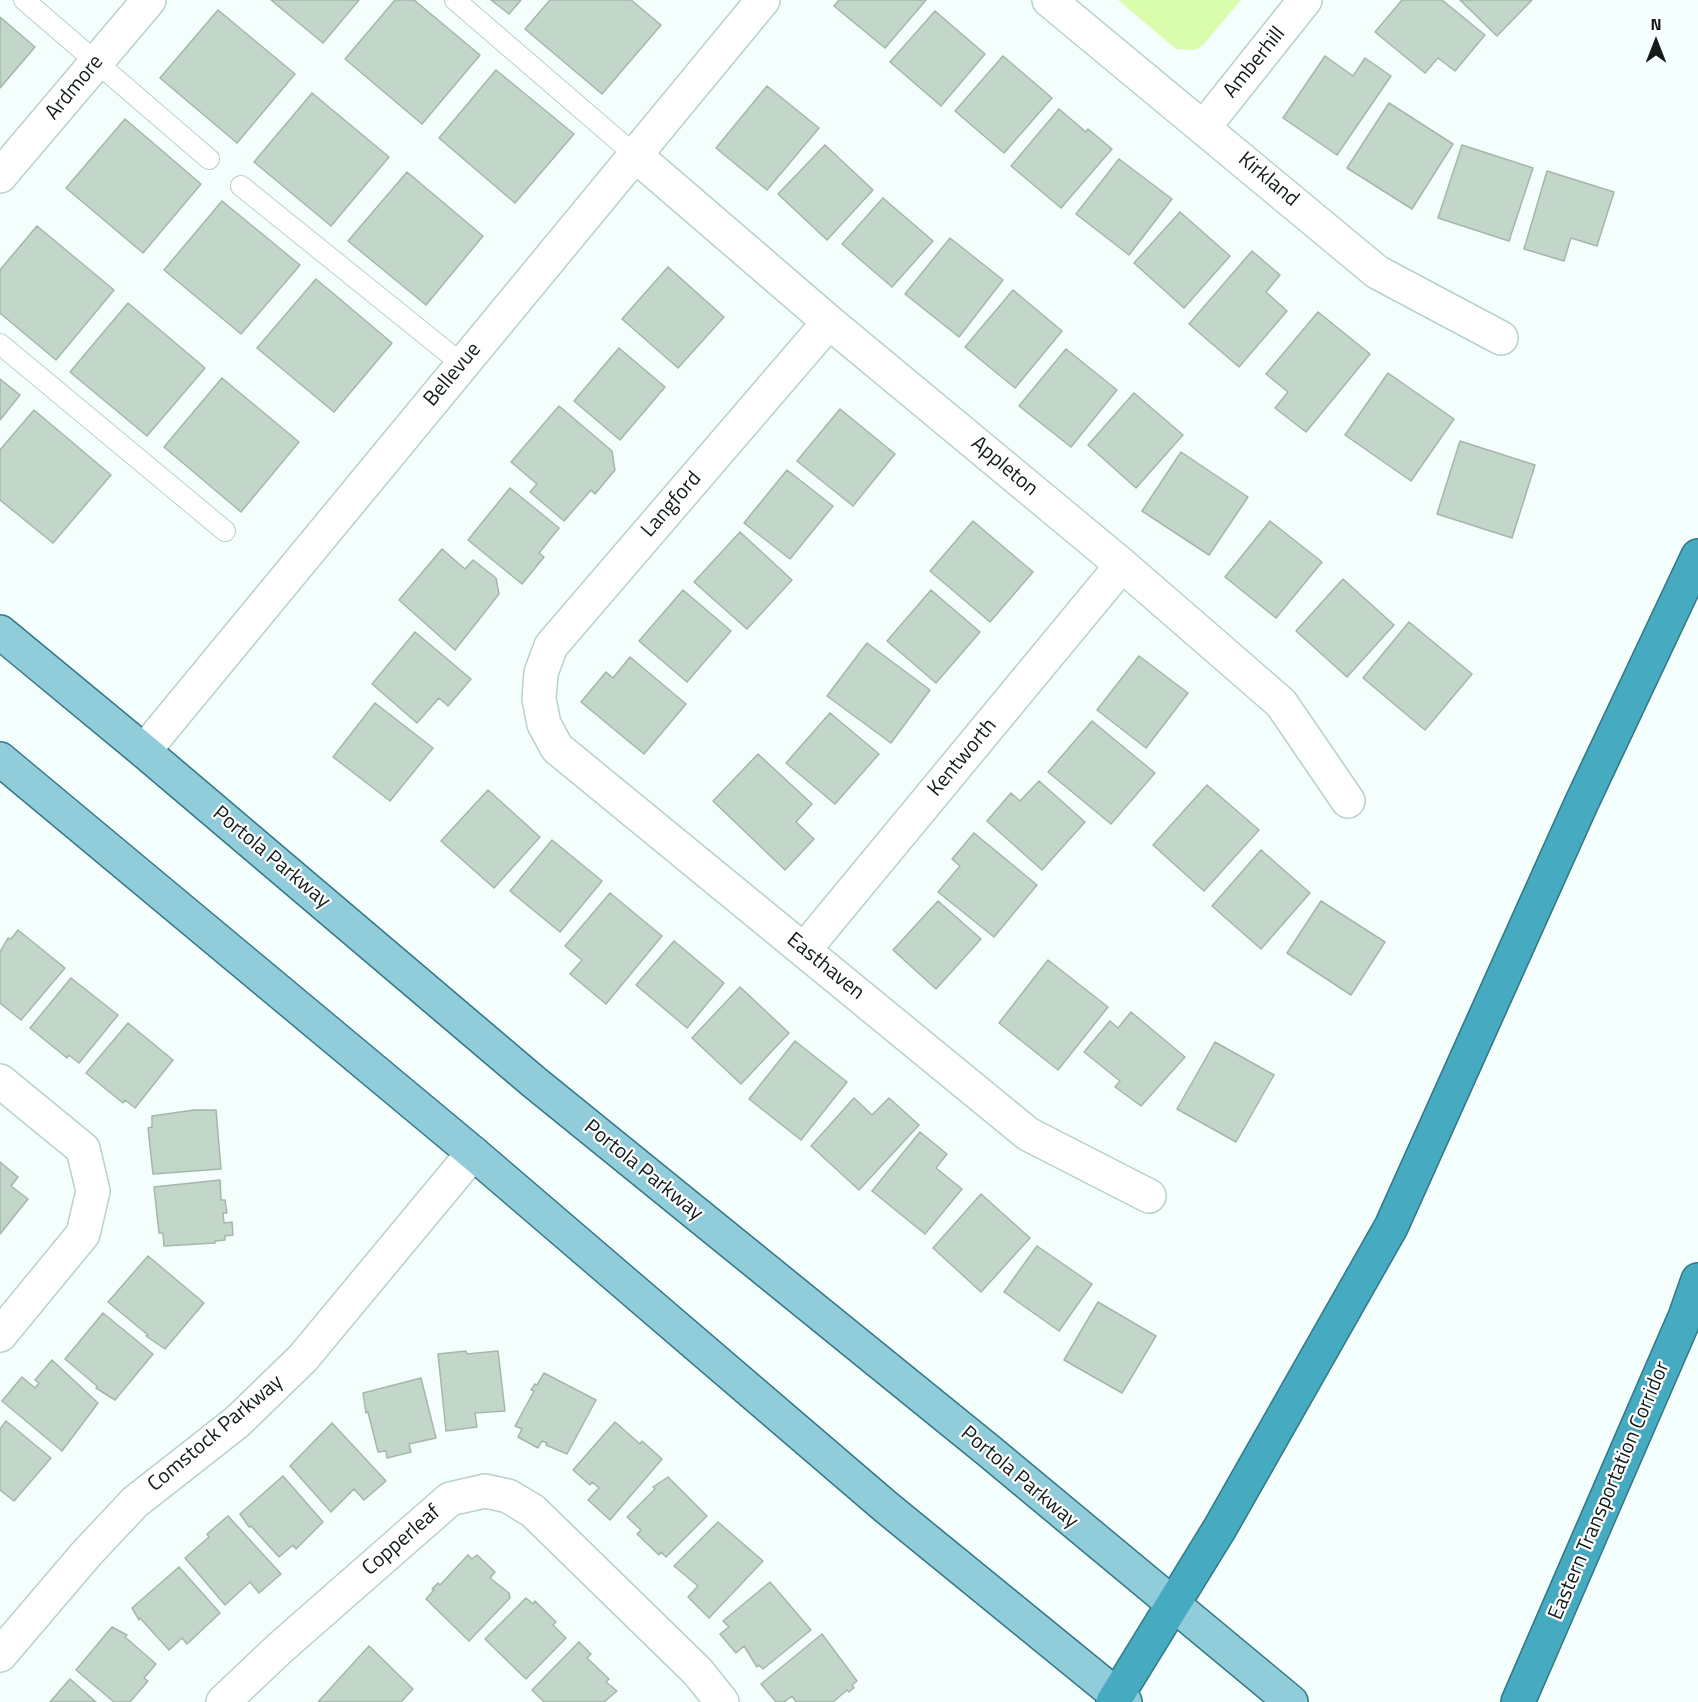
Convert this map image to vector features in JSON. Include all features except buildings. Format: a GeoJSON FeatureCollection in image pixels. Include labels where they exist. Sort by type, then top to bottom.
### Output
{"type":"FeatureCollection","features":[{"type":"Feature","properties":{"kind":"highway"},"geometry":{"type":"LineString","coordinates":[[1118,1700],[1226,1518],[1391,1227],[1581,804],[1698,556]]}},
{"type":"Feature","properties":{"kind":"highway","name":"Eastern Transportation Corridor"},"geometry":{"type":"LineString","coordinates":[[1518,1702],[1685,1317],[1698,1280]]}},
{"type":"Feature","properties":{"kind":"main road","name":"Portola Parkway"},"geometry":{"type":"LineString","coordinates":[[0,632],[534,1082],[836,1330],[989,1451],[1291,1702]]}},
{"type":"Feature","properties":{"kind":"main road"},"geometry":{"type":"LineString","coordinates":[[0,759],[473,1153],[886,1507],[1118,1700]]}},
{"type":"Feature","properties":{"kind":"street","name":"Ardmore"},"geometry":{"type":"LineString","coordinates":[[0,176],[149,0]]}},
{"type":"Feature","properties":{"kind":"street","name":"Bellevue"},"geometry":{"type":"LineString","coordinates":[[144,751],[763,0]]}},
{"type":"Feature","properties":{"kind":"street","name":"Kirkland"},"geometry":{"type":"LineString","coordinates":[[1049,0],[1377,272],[1501,338]]}},
{"type":"Feature","properties":{"kind":"street","name":"Amberhill"},"geometry":{"type":"LineString","coordinates":[[1204,127],[1305,0]]}},
{"type":"Feature","properties":{"kind":"street","name":"Appleton"},"geometry":{"type":"LineString","coordinates":[[635,155],[829,322],[1122,565],[1281,703],[1348,801]]}},
{"type":"Feature","properties":{"kind":"street","name":"Langford"},"geometry":{"type":"LineString","coordinates":[[539,699],[541,673],[551,646],[829,322]]}},
{"type":"Feature","properties":{"kind":"street","name":"Kentworth"},"geometry":{"type":"LineString","coordinates":[[804,950],[1122,565]]}},
{"type":"Feature","properties":{"kind":"street","name":"Easthaven"},"geometry":{"type":"LineString","coordinates":[[539,699],[544,724],[557,748],[1028,1134],[1149,1196]]}},
{"type":"Feature","properties":{"kind":"street"},"geometry":{"type":"LineString","coordinates":[[0,1081],[84,1149],[93,1191],[83,1234],[0,1335]]}},
{"type":"Feature","properties":{"kind":"street","name":"Comstock Parkway"},"geometry":{"type":"LineString","coordinates":[[0,1655],[87,1553],[135,1502],[237,1422],[303,1358],[473,1153]]}},
{"type":"Feature","properties":{"kind":"street","name":"Copperleaf"},"geometry":{"type":"LineString","coordinates":[[239,1697],[450,1499],[485,1491],[508,1496],[533,1511],[698,1672],[722,1702]]}},
{"type":"Feature","properties":{"kind":"lane"},"geometry":{"type":"LineString","coordinates":[[24,0],[209,159]]}},
{"type":"Feature","properties":{"kind":"lane"},"geometry":{"type":"LineString","coordinates":[[455,0],[635,155]]}},
{"type":"Feature","properties":{"kind":"lane"},"geometry":{"type":"LineString","coordinates":[[241,186],[462,364]]}},
{"type":"Feature","properties":{"kind":"lane"},"geometry":{"type":"LineString","coordinates":[[0,344],[225,531]]}},
{"type":"Feature","properties":{"kind":"green space"},"geometry":{"type":"Polygon","coordinates":[[[1118,0],[1241,0],[1204,44],[1195,50],[1176,49],[1118,0]]]}}]}
